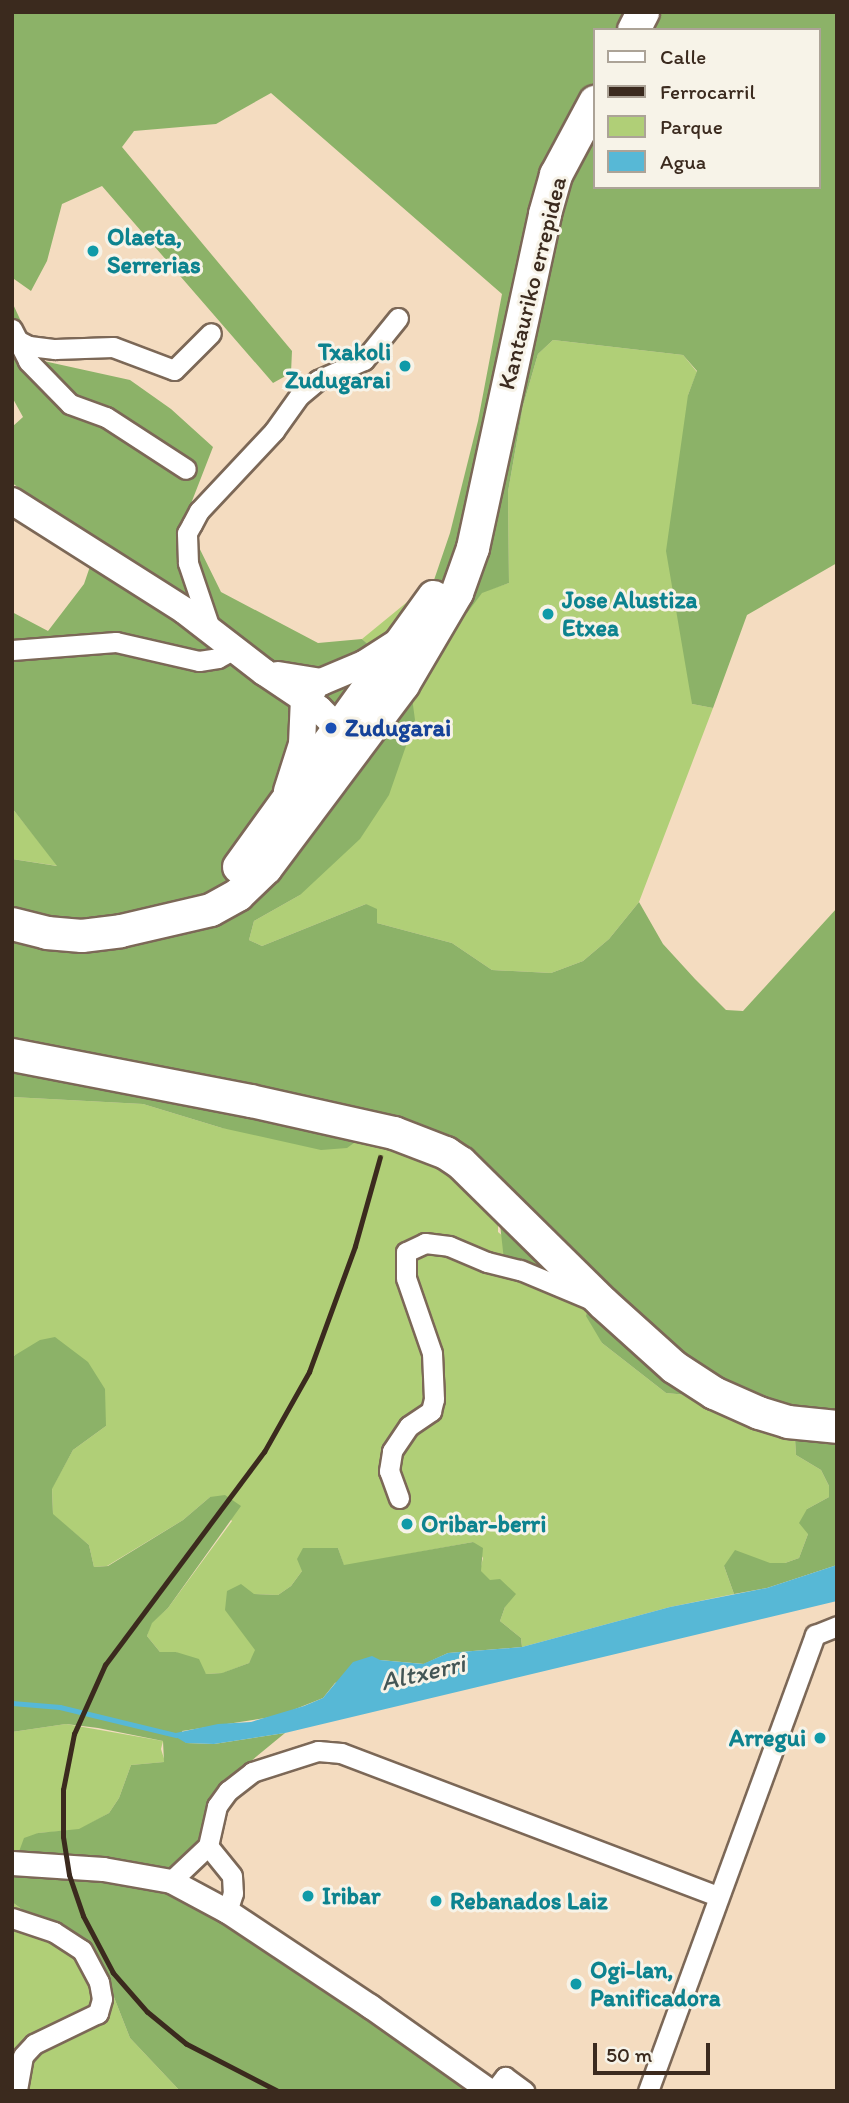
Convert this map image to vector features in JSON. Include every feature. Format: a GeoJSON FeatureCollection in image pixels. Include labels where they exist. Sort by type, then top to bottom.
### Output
{"type":"FeatureCollection","features":[{"type":"Feature","properties":{"kind":"highway"},"geometry":{"type":"LineString","coordinates":[[635,28],[643,12]]}},
{"type":"Feature","properties":{"kind":"highway","name":"Kantauriko errepidea"},"geometry":{"type":"LineString","coordinates":[[419,638],[488,470],[545,214],[556,176],[594,104]]}},
{"type":"Feature","properties":{"kind":"highway"},"geometry":{"type":"LineString","coordinates":[[12,924],[47,933],[82,936],[211,910],[238,895],[266,868],[289,818],[338,757],[341,744],[336,732],[363,722],[419,638]]}},
{"type":"Feature","properties":{"kind":"highway"},"geometry":{"type":"LineString","coordinates":[[289,818],[403,685],[419,638]]}},
{"type":"Feature","properties":{"kind":"highway"},"geometry":{"type":"LineString","coordinates":[[12,1055],[251,1101],[394,1133],[429,1146],[461,1163],[603,1303],[674,1367],[714,1393],[788,1422],[837,1427]]}},
{"type":"Feature","properties":{"kind":"main road"},"geometry":{"type":"LineString","coordinates":[[12,501],[211,631],[264,672],[309,698],[324,730],[336,732]]}},
{"type":"Feature","properties":{"kind":"main road"},"geometry":{"type":"LineString","coordinates":[[309,698],[388,650],[419,638]]}},
{"type":"Feature","properties":{"kind":"main road"},"geometry":{"type":"LineString","coordinates":[[289,818],[309,698]]}},
{"type":"Feature","properties":{"kind":"street"},"geometry":{"type":"LineString","coordinates":[[211,631],[188,563],[187,533],[199,511],[274,431],[299,396],[318,380],[364,360],[398,318]]}},
{"type":"Feature","properties":{"kind":"street"},"geometry":{"type":"LineString","coordinates":[[15,335],[29,346],[55,349],[113,347],[174,370],[211,332]]}},
{"type":"Feature","properties":{"kind":"street"},"geometry":{"type":"LineString","coordinates":[[15,335],[28,361],[70,404],[106,417],[186,469]]}},
{"type":"Feature","properties":{"kind":"street"},"geometry":{"type":"LineString","coordinates":[[12,650],[116,642],[190,660],[207,661],[234,649]]}},
{"type":"Feature","properties":{"kind":"street"},"geometry":{"type":"LineString","coordinates":[[399,1498],[389,1471],[392,1451],[409,1426],[431,1411],[434,1399],[432,1353],[407,1278],[406,1252],[425,1243],[449,1246],[487,1262],[520,1270],[603,1303]]}},
{"type":"Feature","properties":{"kind":"street"},"geometry":{"type":"LineString","coordinates":[[648,2091],[815,1635],[837,1626]]}},
{"type":"Feature","properties":{"kind":"street"},"geometry":{"type":"LineString","coordinates":[[171,1881],[208,1846],[217,1806],[228,1791],[252,1772],[318,1751],[353,1758],[718,1896]]}},
{"type":"Feature","properties":{"kind":"street"},"geometry":{"type":"LineString","coordinates":[[208,1846],[232,1876],[233,1893],[227,1911]]}},
{"type":"Feature","properties":{"kind":"street"},"geometry":{"type":"LineString","coordinates":[[12,1863],[103,1869],[171,1881],[227,1911],[492,2091],[505,2077],[524,2091]]}},
{"type":"Feature","properties":{"kind":"street"},"geometry":{"type":"LineString","coordinates":[[12,1918],[54,1932],[82,1950],[99,1982],[102,1999],[98,2012],[34,2044],[23,2056],[17,2091]]}},
{"type":"Feature","properties":{"kind":"green space"},"geometry":{"type":"Polygon","coordinates":[[[12,12],[837,12],[837,563],[747,615],[713,708],[692,704],[666,551],[688,395],[697,371],[683,355],[553,340],[538,354],[523,406],[508,492],[509,583],[482,593],[467,613],[442,605],[434,580],[450,533],[478,421],[502,294],[271,93],[216,124],[134,131],[122,147],[292,351],[291,373],[273,383],[102,186],[62,204],[47,261],[31,291],[14,279],[12,12]]]}},
{"type":"Feature","properties":{"kind":"green space"},"geometry":{"type":"Polygon","coordinates":[[[12,302],[39,360],[130,380],[171,409],[213,447],[185,519],[221,592],[318,643],[362,639],[397,670],[411,690],[415,720],[389,795],[360,839],[300,895],[254,921],[249,940],[262,946],[366,904],[377,909],[377,923],[452,943],[492,970],[551,973],[583,961],[609,939],[639,902],[663,944],[695,979],[726,1010],[743,1011],[837,908],[837,1565],[767,1588],[734,1594],[724,1566],[735,1550],[770,1563],[785,1563],[799,1558],[808,1534],[799,1523],[807,1509],[829,1497],[829,1486],[821,1470],[796,1455],[795,1439],[729,1410],[706,1410],[687,1395],[666,1393],[602,1343],[586,1316],[589,1306],[504,1260],[498,1206],[468,1177],[362,1137],[347,1148],[321,1150],[222,1128],[143,1104],[12,1097],[12,859],[57,866],[12,808],[12,612],[48,631],[84,584],[98,543],[12,483],[12,427],[23,417],[12,397],[12,302]]]}},
{"type":"Feature","properties":{"kind":"green space"},"geometry":{"type":"Polygon","coordinates":[[[553,340],[683,355],[697,372],[688,395],[692,704],[713,708],[639,902],[609,939],[583,961],[551,973],[492,970],[452,943],[377,923],[366,904],[262,946],[249,940],[254,921],[300,895],[397,670],[362,639],[434,580],[443,605],[509,583],[508,492],[523,406],[538,354],[553,340]]]}},
{"type":"Feature","properties":{"kind":"green space"},"geometry":{"type":"Polygon","coordinates":[[[12,808],[58,866],[12,859],[12,808]]]}},
{"type":"Feature","properties":{"kind":"green space"},"geometry":{"type":"Polygon","coordinates":[[[12,1097],[143,1104],[222,1128],[362,1137],[440,1158],[498,1206],[498,1232],[589,1307],[602,1343],[666,1393],[687,1395],[706,1410],[729,1410],[795,1439],[796,1455],[821,1470],[829,1486],[829,1497],[807,1509],[808,1534],[799,1558],[785,1563],[724,1566],[734,1594],[670,1607],[522,1647],[521,1638],[500,1621],[505,1607],[480,1570],[483,1558],[473,1542],[344,1566],[338,1548],[303,1549],[302,1571],[291,1586],[278,1595],[254,1594],[256,1650],[249,1663],[223,1673],[206,1674],[176,1652],[160,1652],[147,1636],[151,1623],[168,1608],[232,1521],[210,1497],[183,1520],[107,1566],[94,1567],[89,1545],[53,1515],[52,1488],[73,1450],[106,1426],[14,1355],[12,1357],[12,1097]]]}},
{"type":"Feature","properties":{"kind":"green space"},"geometry":{"type":"Polygon","coordinates":[[[55,1337],[88,1362],[105,1389],[106,1426],[73,1450],[52,1489],[53,1514],[89,1545],[94,1567],[108,1566],[183,1520],[210,1497],[225,1495],[241,1506],[168,1608],[152,1623],[147,1636],[160,1652],[176,1652],[199,1659],[206,1674],[222,1673],[249,1663],[255,1650],[225,1610],[227,1591],[241,1584],[254,1594],[278,1595],[291,1586],[302,1571],[297,1559],[303,1548],[338,1548],[344,1565],[473,1542],[483,1548],[481,1571],[490,1580],[500,1579],[516,1594],[505,1607],[500,1621],[521,1638],[522,1647],[448,1653],[424,1664],[380,1660],[335,1683],[323,1698],[278,1716],[182,1731],[186,1743],[214,1744],[285,1733],[217,1789],[207,1811],[189,1873],[201,1888],[499,2091],[180,2091],[130,2038],[108,1982],[42,1924],[12,1902],[12,1859],[17,1857],[24,1838],[38,1833],[79,1829],[109,1813],[119,1798],[131,1765],[164,1762],[163,1741],[98,1728],[66,1724],[12,1732],[12,1357],[40,1340],[55,1337]]]}},
{"type":"Feature","properties":{"kind":"green space"},"geometry":{"type":"Polygon","coordinates":[[[66,1724],[163,1741],[161,1749],[165,1762],[131,1765],[119,1798],[109,1813],[79,1830],[38,1833],[12,1859],[12,1732],[66,1724]]]}},
{"type":"Feature","properties":{"kind":"green space"},"geometry":{"type":"Polygon","coordinates":[[[12,1902],[42,1924],[108,1982],[130,2038],[180,2091],[12,2091],[12,1902]]]}},
{"type":"Feature","properties":{"kind":"water"},"geometry":{"type":"Polygon","coordinates":[[[837,1565],[837,1601],[285,1733],[214,1744],[186,1743],[171,1734],[218,1724],[251,1722],[304,1706],[323,1698],[353,1662],[372,1656],[380,1660],[423,1664],[448,1653],[522,1647],[670,1607],[767,1588],[837,1565]]]}},
{"type":"Feature","properties":{"kind":"waterway","name":"Altxerri"},"geometry":{"type":"LineString","coordinates":[[12,1703],[60,1707],[176,1735]]}},
{"type":"Feature","properties":{"kind":"railway"},"geometry":{"type":"LineString","coordinates":[[277,2091],[186,2044],[147,2012],[113,1973],[83,1916],[69,1875],[63,1837],[63,1790],[74,1734],[105,1665],[264,1452],[309,1372],[355,1246],[380,1157]]}},
{"type":"Feature","properties":{"kind":"place","name":"Olaeta, Serrerias"},"geometry":{"type":"Point","coordinates":[93,251]}},
{"type":"Feature","properties":{"kind":"place","name":"Txakoli Zudugarai"},"geometry":{"type":"Point","coordinates":[405,366]}},
{"type":"Feature","properties":{"kind":"place","name":"Jose Alustiza Etxea"},"geometry":{"type":"Point","coordinates":[548,614]}},
{"type":"Feature","properties":{"kind":"place","name":"Zudugarai"},"geometry":{"type":"Point","coordinates":[331,728]}},
{"type":"Feature","properties":{"kind":"place","name":"Oribar-berri"},"geometry":{"type":"Point","coordinates":[407,1524]}},
{"type":"Feature","properties":{"kind":"place","name":"Arregui"},"geometry":{"type":"Point","coordinates":[820,1738]}},
{"type":"Feature","properties":{"kind":"place","name":"Iribar"},"geometry":{"type":"Point","coordinates":[308,1896]}},
{"type":"Feature","properties":{"kind":"place","name":"Rebanados Laiz"},"geometry":{"type":"Point","coordinates":[436,1901]}},
{"type":"Feature","properties":{"kind":"place","name":"Ogi-lan, Panificadora"},"geometry":{"type":"Point","coordinates":[576,1984]}}]}
